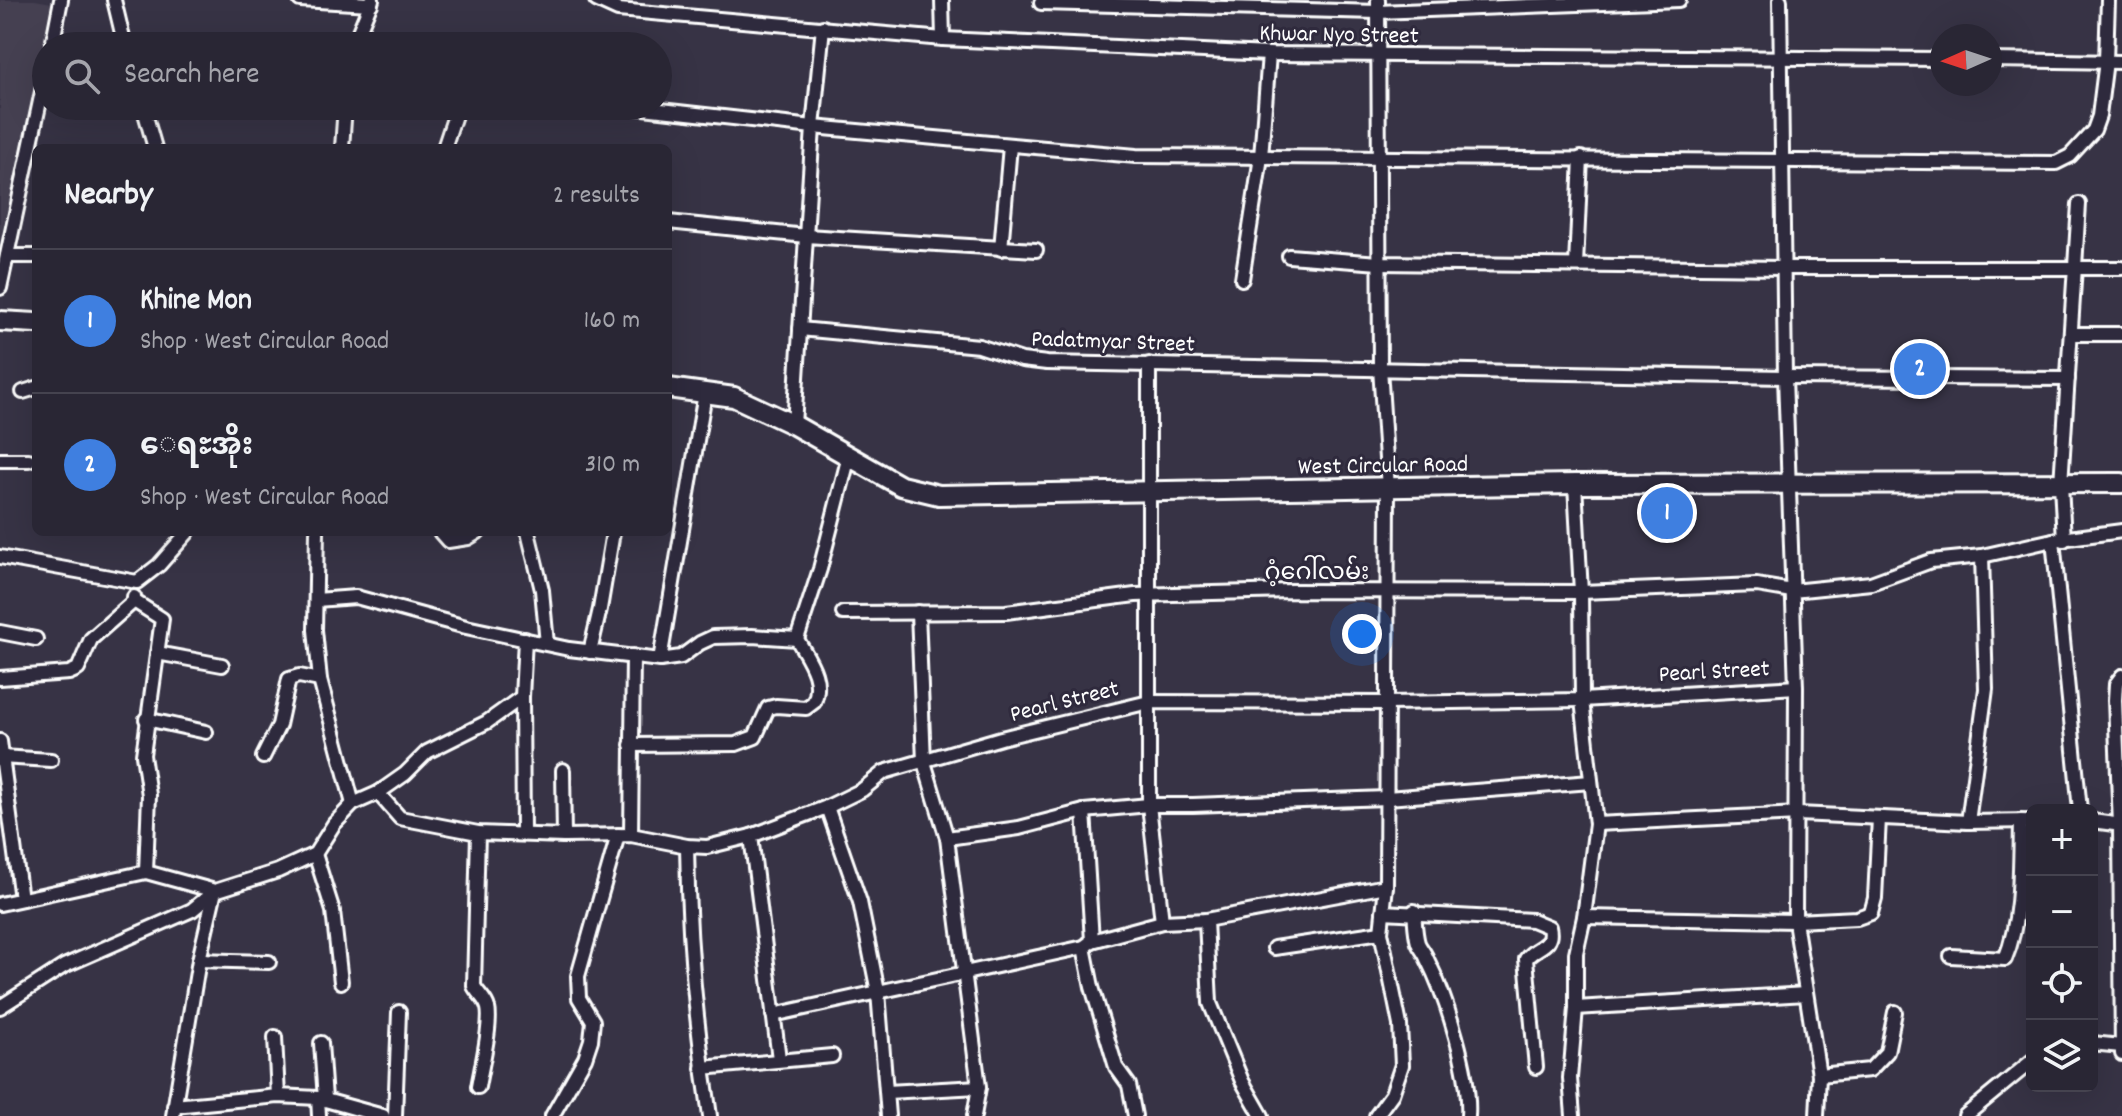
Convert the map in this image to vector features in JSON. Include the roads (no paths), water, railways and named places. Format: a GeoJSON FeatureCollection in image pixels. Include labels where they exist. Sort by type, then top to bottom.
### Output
{"type":"FeatureCollection","features":[{"type":"Feature","properties":{"kind":"street"},"geometry":{"type":"LineString","coordinates":[[55,32],[61,0]]}},
{"type":"Feature","properties":{"kind":"street"},"geometry":{"type":"LineString","coordinates":[[114,0],[122,32]]}},
{"type":"Feature","properties":{"kind":"street"},"geometry":{"type":"LineString","coordinates":[[300,0],[372,2],[359,32]]}},
{"type":"Feature","properties":{"kind":"street","name":"Khwar Nyo Street"},"geometry":{"type":"LineString","coordinates":[[596,0],[618,10],[943,39],[1269,54],[1930,59]]}},
{"type":"Feature","properties":{"kind":"street"},"geometry":{"type":"LineString","coordinates":[[942,0],[943,39]]}},
{"type":"Feature","properties":{"kind":"street"},"geometry":{"type":"LineString","coordinates":[[1041,3],[1378,6],[1679,0]]}},
{"type":"Feature","properties":{"kind":"street"},"geometry":{"type":"LineString","coordinates":[[1780,0],[1785,377],[1796,687],[1798,814],[1795,921],[1819,1075],[1817,1116]]}},
{"type":"Feature","properties":{"kind":"street"},"geometry":{"type":"LineString","coordinates":[[672,111],[1136,156],[2063,162],[2094,130],[2099,116],[2106,61],[2108,0]]}},
{"type":"Feature","properties":{"kind":"street"},"geometry":{"type":"LineString","coordinates":[[1376,1116],[1392,1094],[1402,1065],[1400,1025],[1381,932],[1386,886],[1388,489],[1380,368],[1378,6]]}},
{"type":"Feature","properties":{"kind":"street"},"geometry":{"type":"LineString","coordinates":[[794,425],[813,127],[823,27]]}},
{"type":"Feature","properties":{"kind":"street"},"geometry":{"type":"LineString","coordinates":[[1242,279],[1261,157],[1269,54]]}},
{"type":"Feature","properties":{"kind":"street"},"geometry":{"type":"LineString","coordinates":[[2002,60],[2122,62]]}},
{"type":"Feature","properties":{"kind":"street"},"geometry":{"type":"LineString","coordinates":[[0,288],[36,120]]}},
{"type":"Feature","properties":{"kind":"street"},"geometry":{"type":"LineString","coordinates":[[147,120],[154,144]]}},
{"type":"Feature","properties":{"kind":"street"},"geometry":{"type":"LineString","coordinates":[[342,144],[344,120]]}},
{"type":"Feature","properties":{"kind":"street"},"geometry":{"type":"LineString","coordinates":[[445,144],[453,120]]}},
{"type":"Feature","properties":{"kind":"street"},"geometry":{"type":"LineString","coordinates":[[1001,249],[1010,146]]}},
{"type":"Feature","properties":{"kind":"street"},"geometry":{"type":"LineString","coordinates":[[1576,265],[1581,158]]}},
{"type":"Feature","properties":{"kind":"street"},"geometry":{"type":"LineString","coordinates":[[2079,204],[2059,540],[2080,804]]}},
{"type":"Feature","properties":{"kind":"street"},"geometry":{"type":"LineString","coordinates":[[672,222],[806,236],[1036,250]]}},
{"type":"Feature","properties":{"kind":"street"},"geometry":{"type":"LineString","coordinates":[[7,256],[32,256]]}},
{"type":"Feature","properties":{"kind":"street"},"geometry":{"type":"LineString","coordinates":[[1289,256],[1379,263],[2122,268]]}},
{"type":"Feature","properties":{"kind":"street"},"geometry":{"type":"LineString","coordinates":[[0,321],[32,323]]}},
{"type":"Feature","properties":{"kind":"street","name":"Padatmyar Street"},"geometry":{"type":"LineString","coordinates":[[800,329],[979,346],[1022,360],[1785,377],[2068,379]]}},
{"type":"Feature","properties":{"kind":"street"},"geometry":{"type":"LineString","coordinates":[[2072,334],[2122,334]]}},
{"type":"Feature","properties":{"kind":"street"},"geometry":{"type":"LineString","coordinates":[[1149,364],[1149,805],[1162,922]]}},
{"type":"Feature","properties":{"kind":"street","name":"West Circular Road"},"geometry":{"type":"LineString","coordinates":[[672,389],[734,397],[794,425],[901,486],[939,495],[1575,484],[2122,483]]}},
{"type":"Feature","properties":{"kind":"street"},"geometry":{"type":"LineString","coordinates":[[660,660],[705,393]]}},
{"type":"Feature","properties":{"kind":"street"},"geometry":{"type":"LineString","coordinates":[[631,745],[736,744],[755,737],[768,708],[806,708],[814,702],[818,681],[797,639],[820,569],[849,456]]}},
{"type":"Feature","properties":{"kind":"street"},"geometry":{"type":"LineString","coordinates":[[0,460],[29,460]]}},
{"type":"Feature","properties":{"kind":"street"},"geometry":{"type":"LineString","coordinates":[[1573,1116],[1570,1078],[1576,1008],[1576,953],[1596,824],[1582,700],[1581,592],[1575,484]]}},
{"type":"Feature","properties":{"kind":"street","name":"ဂံ့ဂေါ်လမ်း"},"geometry":{"type":"LineString","coordinates":[[843,613],[1006,612],[1148,595],[1292,591],[1581,592],[1757,585],[1792,591],[1883,581],[1931,561],[1982,556],[2122,531]]}},
{"type":"Feature","properties":{"kind":"street"},"geometry":{"type":"LineString","coordinates":[[0,678],[69,673],[78,669],[91,639],[134,601],[137,582],[159,565],[184,536]]}},
{"type":"Feature","properties":{"kind":"street"},"geometry":{"type":"LineString","coordinates":[[317,536],[315,630],[320,680],[353,804]]}},
{"type":"Feature","properties":{"kind":"street"},"geometry":{"type":"LineString","coordinates":[[444,536],[448,541],[471,536]]}},
{"type":"Feature","properties":{"kind":"street"},"geometry":{"type":"LineString","coordinates":[[529,536],[542,590],[547,644]]}},
{"type":"Feature","properties":{"kind":"street"},"geometry":{"type":"LineString","coordinates":[[590,652],[612,536]]}},
{"type":"Feature","properties":{"kind":"street"},"geometry":{"type":"LineString","coordinates":[[1968,822],[1986,689],[1982,556]]}},
{"type":"Feature","properties":{"kind":"street"},"geometry":{"type":"LineString","coordinates":[[0,557],[137,582]]}},
{"type":"Feature","properties":{"kind":"street"},"geometry":{"type":"LineString","coordinates":[[316,600],[356,597],[466,627],[547,644],[660,660],[681,657],[713,637],[797,639]]}},
{"type":"Feature","properties":{"kind":"street"},"geometry":{"type":"LineString","coordinates":[[134,601],[162,619],[143,755],[149,795],[146,872]]}},
{"type":"Feature","properties":{"kind":"street"},"geometry":{"type":"LineString","coordinates":[[918,612],[924,762],[947,838],[979,1087],[974,1116]]}},
{"type":"Feature","properties":{"kind":"street"},"geometry":{"type":"LineString","coordinates":[[0,632],[36,639]]}},
{"type":"Feature","properties":{"kind":"street"},"geometry":{"type":"LineString","coordinates":[[523,833],[522,697],[525,639]]}},
{"type":"Feature","properties":{"kind":"street"},"geometry":{"type":"LineString","coordinates":[[157,653],[222,665]]}},
{"type":"Feature","properties":{"kind":"street"},"geometry":{"type":"LineString","coordinates":[[552,1116],[585,1058],[591,1040],[593,1021],[579,998],[578,976],[625,835],[633,656]]}},
{"type":"Feature","properties":{"kind":"street"},"geometry":{"type":"LineString","coordinates":[[263,757],[279,725],[289,679],[299,676],[320,680]]}},
{"type":"Feature","properties":{"kind":"street"},"geometry":{"type":"LineString","coordinates":[[2122,676],[2116,684],[2115,700],[2121,825],[2122,1054]]}},
{"type":"Feature","properties":{"kind":"street","name":"Pearl Street"},"geometry":{"type":"LineString","coordinates":[[378,793],[400,818],[478,833],[625,835],[707,847],[751,836],[827,807],[862,790],[884,772],[1001,738],[1149,702],[1582,700],[1796,687]]}},
{"type":"Feature","properties":{"kind":"street"},"geometry":{"type":"LineString","coordinates":[[0,1007],[64,966],[192,910],[215,891],[278,871],[315,854],[334,824],[353,804],[378,793],[405,774],[427,752],[487,722],[522,697]]}},
{"type":"Feature","properties":{"kind":"street"},"geometry":{"type":"LineString","coordinates":[[146,719],[206,732]]}},
{"type":"Feature","properties":{"kind":"street"},"geometry":{"type":"LineString","coordinates":[[0,741],[21,899]]}},
{"type":"Feature","properties":{"kind":"street"},"geometry":{"type":"LineString","coordinates":[[1,757],[51,760]]}},
{"type":"Feature","properties":{"kind":"street"},"geometry":{"type":"LineString","coordinates":[[563,770],[564,836]]}},
{"type":"Feature","properties":{"kind":"street"},"geometry":{"type":"LineString","coordinates":[[947,838],[1019,828],[1084,811],[1149,805],[1387,798],[1591,782]]}},
{"type":"Feature","properties":{"kind":"street"},"geometry":{"type":"LineString","coordinates":[[827,807],[860,902],[878,992],[888,1116]]}},
{"type":"Feature","properties":{"kind":"street"},"geometry":{"type":"LineString","coordinates":[[1084,811],[1092,987],[1116,1067],[1129,1085],[1135,1116]]}},
{"type":"Feature","properties":{"kind":"street"},"geometry":{"type":"LineString","coordinates":[[1596,824],[1798,814],[1968,822],[2026,821],[2020,883],[2011,942],[2005,959],[1951,956]]}},
{"type":"Feature","properties":{"kind":"street"},"geometry":{"type":"LineString","coordinates":[[1584,917],[1795,921],[1857,918],[1871,913],[1875,898],[1879,818]]}},
{"type":"Feature","properties":{"kind":"street"},"geometry":{"type":"LineString","coordinates":[[2098,822],[2121,825]]}},
{"type":"Feature","properties":{"kind":"street"},"geometry":{"type":"LineString","coordinates":[[478,833],[474,986],[484,999],[489,1015],[478,1087]]}},
{"type":"Feature","properties":{"kind":"street"},"geometry":{"type":"LineString","coordinates":[[751,836],[779,1059]]}},
{"type":"Feature","properties":{"kind":"street"},"geometry":{"type":"LineString","coordinates":[[687,846],[688,917],[702,1068],[710,1116]]}},
{"type":"Feature","properties":{"kind":"street"},"geometry":{"type":"LineString","coordinates":[[315,854],[333,911],[341,982]]}},
{"type":"Feature","properties":{"kind":"street"},"geometry":{"type":"LineString","coordinates":[[0,904],[146,872],[215,891]]}},
{"type":"Feature","properties":{"kind":"street"},"geometry":{"type":"LineString","coordinates":[[773,1015],[966,975],[1162,922],[1206,920],[1386,886]]}},
{"type":"Feature","properties":{"kind":"street"},"geometry":{"type":"LineString","coordinates":[[215,891],[199,960],[173,1111],[278,1096],[322,1098],[383,1116]]}},
{"type":"Feature","properties":{"kind":"street"},"geometry":{"type":"LineString","coordinates":[[1383,912],[1414,911],[1532,920],[1549,927],[1551,937],[1547,945],[1526,959],[1536,1067]]}},
{"type":"Feature","properties":{"kind":"street"},"geometry":{"type":"LineString","coordinates":[[1414,911],[1418,943],[1433,974],[1465,1071],[1470,1100],[1468,1116]]}},
{"type":"Feature","properties":{"kind":"street"},"geometry":{"type":"LineString","coordinates":[[1206,920],[1210,1003],[1242,1081],[1262,1116]]}},
{"type":"Feature","properties":{"kind":"street"},"geometry":{"type":"LineString","coordinates":[[1274,948],[1381,932]]}},
{"type":"Feature","properties":{"kind":"street"},"geometry":{"type":"LineString","coordinates":[[199,960],[269,962]]}},
{"type":"Feature","properties":{"kind":"street"},"geometry":{"type":"LineString","coordinates":[[1576,1008],[1806,994]]}},
{"type":"Feature","properties":{"kind":"street"},"geometry":{"type":"LineString","coordinates":[[395,1116],[399,1012]]}},
{"type":"Feature","properties":{"kind":"street"},"geometry":{"type":"LineString","coordinates":[[1819,1075],[1870,1070],[1887,1052],[1895,1012]]}},
{"type":"Feature","properties":{"kind":"street"},"geometry":{"type":"LineString","coordinates":[[275,1037],[278,1096]]}},
{"type":"Feature","properties":{"kind":"street"},"geometry":{"type":"LineString","coordinates":[[319,1116],[322,1098],[321,1043]]}},
{"type":"Feature","properties":{"kind":"street"},"geometry":{"type":"LineString","coordinates":[[2098,1044],[2121,1046]]}},
{"type":"Feature","properties":{"kind":"street"},"geometry":{"type":"LineString","coordinates":[[702,1068],[832,1056]]}},
{"type":"Feature","properties":{"kind":"street"},"geometry":{"type":"LineString","coordinates":[[1965,1116],[1980,1111],[2026,1067]]}},
{"type":"Feature","properties":{"kind":"street"},"geometry":{"type":"LineString","coordinates":[[887,1092],[979,1087]]}},
{"type":"Feature","properties":{"kind":"street"},"geometry":{"type":"LineString","coordinates":[[239,1116],[240,1101]]}},
{"type":"Feature","properties":{"kind":"place","name":"ေရႊအိုး"},"geometry":{"type":"Point","coordinates":[1920,369]}},
{"type":"Feature","properties":{"kind":"place","name":"Khine Mon"},"geometry":{"type":"Point","coordinates":[1667,513]}}]}
